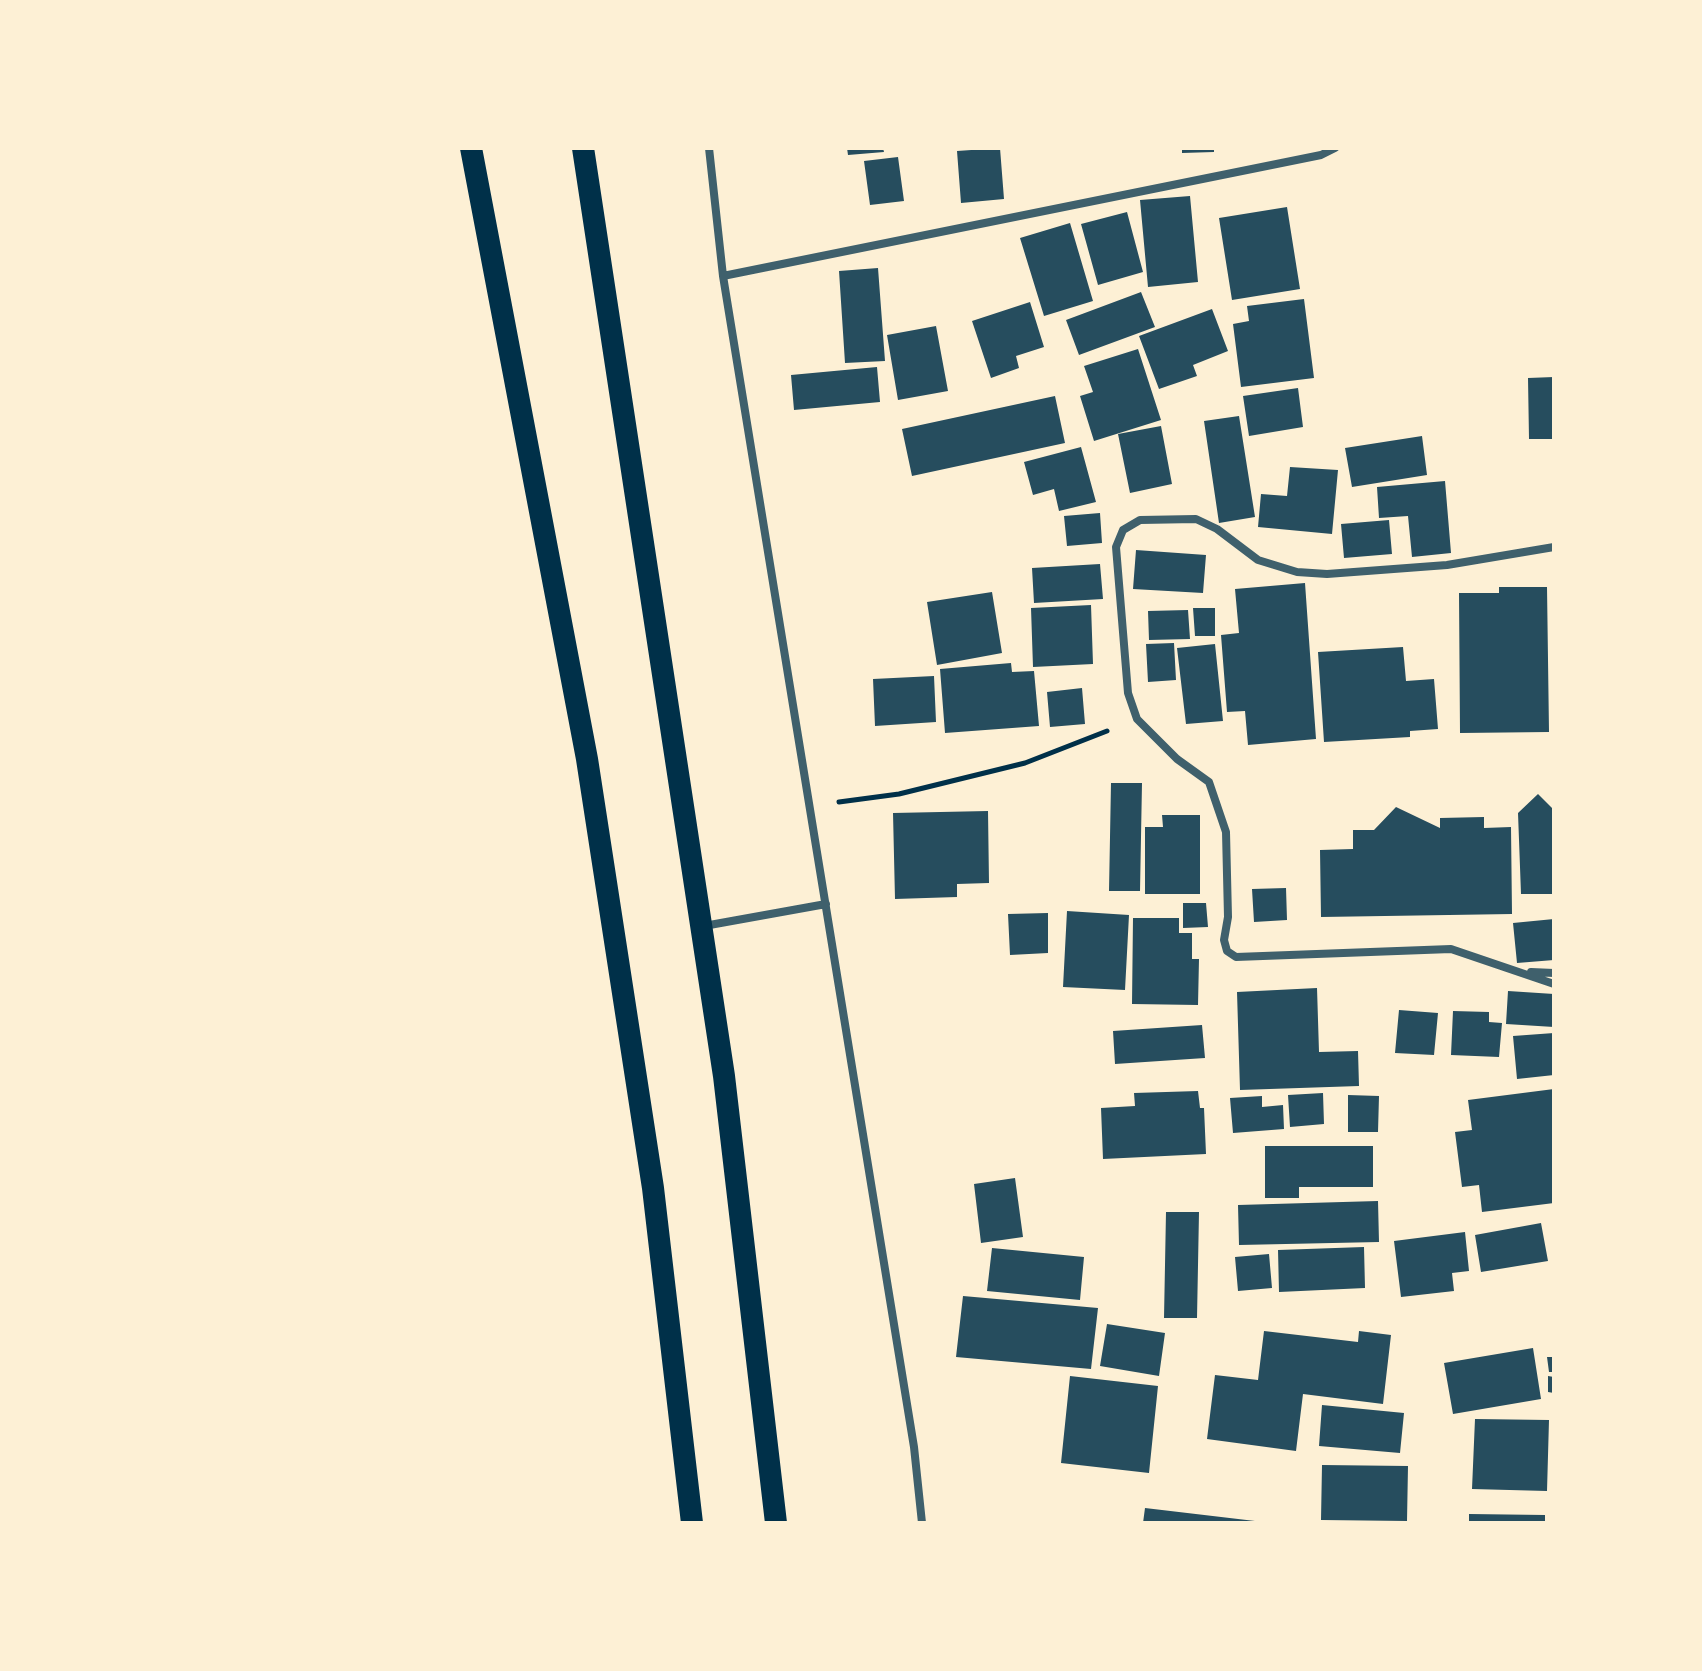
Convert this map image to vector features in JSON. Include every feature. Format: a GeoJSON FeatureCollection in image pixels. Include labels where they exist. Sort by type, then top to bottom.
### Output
{"type":"FeatureCollection","features":[{"type":"Feature","properties":{"kind":"highway"},"geometry":{"type":"LineString","coordinates":[[471,148],[587,759],[653,1188],[692,1523]]}},
{"type":"Feature","properties":{"kind":"highway"},"geometry":{"type":"LineString","coordinates":[[583,148],[724,1076],[776,1523]]}},
{"type":"Feature","properties":{"kind":"street"},"geometry":{"type":"LineString","coordinates":[[709,148],[723,276],[911,1431],[922,1523]]}},
{"type":"Feature","properties":{"kind":"street"},"geometry":{"type":"LineString","coordinates":[[723,276],[1321,155],[1335,148]]}},
{"type":"Feature","properties":{"kind":"street"},"geometry":{"type":"LineString","coordinates":[[1554,547],[1447,565],[1327,574],[1297,572],[1258,560],[1217,529],[1196,519],[1140,520],[1123,530],[1116,547],[1128,693],[1137,719],[1177,759],[1209,782],[1226,832],[1228,917],[1224,940],[1227,951],[1236,957],[1451,949],[1554,984]]}},
{"type":"Feature","properties":{"kind":"street"},"geometry":{"type":"LineString","coordinates":[[702,927],[826,904]]}},
{"type":"Feature","properties":{"kind":"street"},"geometry":{"type":"LineString","coordinates":[[1522,971],[1554,973]]}},
{"type":"Feature","properties":{"kind":"path"},"geometry":{"type":"LineString","coordinates":[[810,806],[899,794],[1025,763],[1137,719]]}},
{"type":"Feature","properties":{"kind":"building"},"geometry":{"type":"Polygon","coordinates":[[[847,148],[883,148],[884,152],[848,155],[847,148]]]}},
{"type":"Feature","properties":{"kind":"building"},"geometry":{"type":"Polygon","coordinates":[[[1000,148],[1004,199],[961,203],[957,151],[1000,148]]]}},
{"type":"Feature","properties":{"kind":"building"},"geometry":{"type":"Polygon","coordinates":[[[1182,148],[1214,148],[1214,152],[1182,153],[1182,148]]]}},
{"type":"Feature","properties":{"kind":"building"},"geometry":{"type":"Polygon","coordinates":[[[898,157],[904,201],[870,205],[864,161],[898,157]]]}},
{"type":"Feature","properties":{"kind":"building"},"geometry":{"type":"Polygon","coordinates":[[[1190,196],[1198,282],[1148,287],[1140,200],[1190,196]]]}},
{"type":"Feature","properties":{"kind":"building"},"geometry":{"type":"Polygon","coordinates":[[[1287,207],[1300,289],[1232,300],[1219,218],[1287,207]]]}},
{"type":"Feature","properties":{"kind":"building"},"geometry":{"type":"Polygon","coordinates":[[[1127,212],[1143,272],[1098,285],[1081,224],[1127,212]]]}},
{"type":"Feature","properties":{"kind":"building"},"geometry":{"type":"Polygon","coordinates":[[[1070,223],[1093,301],[1044,316],[1020,238],[1070,223]]]}},
{"type":"Feature","properties":{"kind":"building"},"geometry":{"type":"Polygon","coordinates":[[[878,268],[885,361],[845,363],[839,271],[878,268]]]}},
{"type":"Feature","properties":{"kind":"building"},"geometry":{"type":"Polygon","coordinates":[[[1141,292],[1155,327],[1079,355],[1066,320],[1141,292]]]}},
{"type":"Feature","properties":{"kind":"building"},"geometry":{"type":"Polygon","coordinates":[[[1304,299],[1314,378],[1241,387],[1233,324],[1249,321],[1247,306],[1304,299]]]}},
{"type":"Feature","properties":{"kind":"building"},"geometry":{"type":"Polygon","coordinates":[[[1030,302],[1044,347],[1016,356],[1019,368],[991,378],[972,321],[1030,302]]]}},
{"type":"Feature","properties":{"kind":"building"},"geometry":{"type":"Polygon","coordinates":[[[1212,309],[1228,351],[1193,365],[1197,376],[1159,389],[1139,336],[1212,309]]]}},
{"type":"Feature","properties":{"kind":"building"},"geometry":{"type":"Polygon","coordinates":[[[936,326],[948,391],[898,400],[887,335],[936,326]]]}},
{"type":"Feature","properties":{"kind":"building"},"geometry":{"type":"Polygon","coordinates":[[[1138,349],[1161,420],[1094,441],[1080,396],[1093,392],[1084,366],[1138,349]]]}},
{"type":"Feature","properties":{"kind":"building"},"geometry":{"type":"Polygon","coordinates":[[[877,367],[880,402],[794,410],[791,375],[877,367]]]}},
{"type":"Feature","properties":{"kind":"building"},"geometry":{"type":"Polygon","coordinates":[[[1554,377],[1554,439],[1529,439],[1528,378],[1554,377]]]}},
{"type":"Feature","properties":{"kind":"building"},"geometry":{"type":"Polygon","coordinates":[[[1298,388],[1303,427],[1249,436],[1243,396],[1298,388]]]}},
{"type":"Feature","properties":{"kind":"building"},"geometry":{"type":"Polygon","coordinates":[[[1055,396],[1065,443],[912,476],[902,429],[1055,396]]]}},
{"type":"Feature","properties":{"kind":"building"},"geometry":{"type":"Polygon","coordinates":[[[1239,416],[1255,517],[1219,523],[1204,421],[1239,416]]]}},
{"type":"Feature","properties":{"kind":"building"},"geometry":{"type":"Polygon","coordinates":[[[1161,426],[1172,484],[1130,493],[1118,434],[1161,426]]]}},
{"type":"Feature","properties":{"kind":"building"},"geometry":{"type":"Polygon","coordinates":[[[1422,436],[1427,475],[1352,487],[1345,448],[1422,436]]]}},
{"type":"Feature","properties":{"kind":"building"},"geometry":{"type":"Polygon","coordinates":[[[1081,447],[1096,502],[1059,511],[1054,489],[1033,495],[1024,462],[1081,447]]]}},
{"type":"Feature","properties":{"kind":"building"},"geometry":{"type":"Polygon","coordinates":[[[1290,467],[1338,470],[1332,534],[1258,527],[1261,494],[1287,496],[1290,467]]]}},
{"type":"Feature","properties":{"kind":"building"},"geometry":{"type":"Polygon","coordinates":[[[1445,481],[1451,553],[1412,557],[1408,516],[1379,518],[1377,487],[1445,481]]]}},
{"type":"Feature","properties":{"kind":"building"},"geometry":{"type":"Polygon","coordinates":[[[1100,513],[1102,543],[1067,546],[1064,516],[1100,513]]]}},
{"type":"Feature","properties":{"kind":"building"},"geometry":{"type":"Polygon","coordinates":[[[1389,520],[1392,554],[1344,558],[1341,524],[1389,520]]]}},
{"type":"Feature","properties":{"kind":"building"},"geometry":{"type":"Polygon","coordinates":[[[1136,550],[1206,555],[1203,593],[1133,589],[1136,550]]]}},
{"type":"Feature","properties":{"kind":"building"},"geometry":{"type":"Polygon","coordinates":[[[1100,564],[1103,599],[1034,603],[1032,568],[1100,564]]]}},
{"type":"Feature","properties":{"kind":"building"},"geometry":{"type":"Polygon","coordinates":[[[1305,583],[1316,739],[1248,745],[1245,711],[1227,712],[1221,635],[1239,633],[1235,589],[1305,583]]]}},
{"type":"Feature","properties":{"kind":"building"},"geometry":{"type":"Polygon","coordinates":[[[1499,587],[1547,587],[1549,732],[1460,733],[1459,593],[1499,593],[1499,587]]]}},
{"type":"Feature","properties":{"kind":"building"},"geometry":{"type":"Polygon","coordinates":[[[992,592],[1002,653],[937,665],[927,602],[992,592]]]}},
{"type":"Feature","properties":{"kind":"building"},"geometry":{"type":"Polygon","coordinates":[[[1091,605],[1093,664],[1033,667],[1031,608],[1091,605]]]}},
{"type":"Feature","properties":{"kind":"building"},"geometry":{"type":"Polygon","coordinates":[[[1193,608],[1215,608],[1215,636],[1195,636],[1193,608]]]}},
{"type":"Feature","properties":{"kind":"building"},"geometry":{"type":"Polygon","coordinates":[[[1188,610],[1190,639],[1149,640],[1148,611],[1188,610]]]}},
{"type":"Feature","properties":{"kind":"building"},"geometry":{"type":"Polygon","coordinates":[[[1174,643],[1176,680],[1148,682],[1146,644],[1174,643]]]}},
{"type":"Feature","properties":{"kind":"building"},"geometry":{"type":"Polygon","coordinates":[[[1215,644],[1223,721],[1186,724],[1177,648],[1215,644]]]}},
{"type":"Feature","properties":{"kind":"building"},"geometry":{"type":"Polygon","coordinates":[[[1403,647],[1406,681],[1434,679],[1438,729],[1410,731],[1410,737],[1324,742],[1318,652],[1403,647]]]}},
{"type":"Feature","properties":{"kind":"building"},"geometry":{"type":"Polygon","coordinates":[[[1011,663],[1012,672],[1034,671],[1039,726],[945,733],[940,669],[1011,663]]]}},
{"type":"Feature","properties":{"kind":"building"},"geometry":{"type":"Polygon","coordinates":[[[934,676],[936,722],[875,726],[873,679],[934,676]]]}},
{"type":"Feature","properties":{"kind":"building"},"geometry":{"type":"Polygon","coordinates":[[[1082,688],[1085,724],[1050,727],[1047,692],[1082,688]]]}},
{"type":"Feature","properties":{"kind":"building"},"geometry":{"type":"Polygon","coordinates":[[[1111,783],[1142,783],[1140,891],[1109,891],[1111,783]]]}},
{"type":"Feature","properties":{"kind":"building"},"geometry":{"type":"Polygon","coordinates":[[[1538,794],[1554,810],[1554,894],[1521,894],[1518,813],[1538,794]]]}},
{"type":"Feature","properties":{"kind":"building"},"geometry":{"type":"Polygon","coordinates":[[[1396,807],[1440,828],[1440,818],[1484,817],[1484,828],[1511,827],[1512,914],[1321,917],[1320,850],[1353,849],[1353,830],[1374,830],[1396,807]]]}},
{"type":"Feature","properties":{"kind":"building"},"geometry":{"type":"Polygon","coordinates":[[[988,811],[989,883],[957,884],[957,897],[895,899],[893,813],[988,811]]]}},
{"type":"Feature","properties":{"kind":"building"},"geometry":{"type":"Polygon","coordinates":[[[1162,815],[1200,815],[1200,894],[1145,894],[1145,827],[1163,827],[1162,815]]]}},
{"type":"Feature","properties":{"kind":"building"},"geometry":{"type":"Polygon","coordinates":[[[1286,888],[1287,920],[1254,922],[1252,889],[1286,888]]]}},
{"type":"Feature","properties":{"kind":"building"},"geometry":{"type":"Polygon","coordinates":[[[1183,903],[1206,903],[1208,927],[1183,928],[1183,903]]]}},
{"type":"Feature","properties":{"kind":"building"},"geometry":{"type":"Polygon","coordinates":[[[1067,911],[1129,915],[1125,990],[1063,987],[1067,911]]]}},
{"type":"Feature","properties":{"kind":"building"},"geometry":{"type":"Polygon","coordinates":[[[1048,913],[1048,953],[1010,955],[1008,914],[1048,913]]]}},
{"type":"Feature","properties":{"kind":"building"},"geometry":{"type":"Polygon","coordinates":[[[1133,918],[1179,918],[1179,933],[1192,933],[1192,959],[1199,959],[1198,1005],[1132,1004],[1133,918]]]}},
{"type":"Feature","properties":{"kind":"building"},"geometry":{"type":"Polygon","coordinates":[[[1554,919],[1554,960],[1517,963],[1513,923],[1554,919]]]}},
{"type":"Feature","properties":{"kind":"building"},"geometry":{"type":"Polygon","coordinates":[[[1317,988],[1319,1052],[1358,1051],[1359,1086],[1240,1090],[1237,992],[1317,988]]]}},
{"type":"Feature","properties":{"kind":"building"},"geometry":{"type":"Polygon","coordinates":[[[1508,991],[1554,994],[1554,1027],[1506,1024],[1508,991]]]}},
{"type":"Feature","properties":{"kind":"building"},"geometry":{"type":"Polygon","coordinates":[[[1399,1010],[1438,1013],[1434,1055],[1395,1053],[1399,1010]]]}},
{"type":"Feature","properties":{"kind":"building"},"geometry":{"type":"Polygon","coordinates":[[[1453,1011],[1489,1012],[1489,1022],[1502,1023],[1499,1057],[1451,1055],[1453,1011]]]}},
{"type":"Feature","properties":{"kind":"building"},"geometry":{"type":"Polygon","coordinates":[[[1202,1025],[1205,1058],[1115,1064],[1113,1031],[1202,1025]]]}},
{"type":"Feature","properties":{"kind":"building"},"geometry":{"type":"Polygon","coordinates":[[[1554,1033],[1554,1075],[1517,1079],[1513,1036],[1554,1033]]]}},
{"type":"Feature","properties":{"kind":"building"},"geometry":{"type":"Polygon","coordinates":[[[1554,1089],[1554,1203],[1482,1212],[1479,1185],[1462,1187],[1455,1132],[1472,1130],[1468,1100],[1554,1089]]]}},
{"type":"Feature","properties":{"kind":"building"},"geometry":{"type":"Polygon","coordinates":[[[1198,1091],[1200,1108],[1204,1108],[1206,1154],[1103,1159],[1101,1108],[1135,1106],[1134,1093],[1198,1091]]]}},
{"type":"Feature","properties":{"kind":"building"},"geometry":{"type":"Polygon","coordinates":[[[1323,1093],[1324,1124],[1290,1127],[1288,1095],[1323,1093]]]}},
{"type":"Feature","properties":{"kind":"building"},"geometry":{"type":"Polygon","coordinates":[[[1348,1095],[1379,1096],[1378,1132],[1348,1132],[1348,1095]]]}},
{"type":"Feature","properties":{"kind":"building"},"geometry":{"type":"Polygon","coordinates":[[[1262,1096],[1262,1107],[1283,1105],[1284,1129],[1233,1133],[1230,1098],[1262,1096]]]}},
{"type":"Feature","properties":{"kind":"building"},"geometry":{"type":"Polygon","coordinates":[[[1265,1146],[1373,1146],[1373,1187],[1299,1187],[1299,1198],[1265,1198],[1265,1146]]]}},
{"type":"Feature","properties":{"kind":"building"},"geometry":{"type":"Polygon","coordinates":[[[1015,1178],[1023,1237],[981,1243],[974,1184],[1015,1178]]]}},
{"type":"Feature","properties":{"kind":"building"},"geometry":{"type":"Polygon","coordinates":[[[1378,1201],[1379,1242],[1239,1245],[1238,1205],[1378,1201]]]}},
{"type":"Feature","properties":{"kind":"building"},"geometry":{"type":"Polygon","coordinates":[[[1166,1212],[1199,1212],[1197,1318],[1164,1318],[1166,1212]]]}},
{"type":"Feature","properties":{"kind":"building"},"geometry":{"type":"Polygon","coordinates":[[[1541,1223],[1548,1261],[1481,1272],[1475,1235],[1541,1223]]]}},
{"type":"Feature","properties":{"kind":"building"},"geometry":{"type":"Polygon","coordinates":[[[1465,1232],[1469,1271],[1452,1273],[1454,1291],[1401,1297],[1394,1241],[1465,1232]]]}},
{"type":"Feature","properties":{"kind":"building"},"geometry":{"type":"Polygon","coordinates":[[[1364,1247],[1365,1288],[1279,1292],[1278,1250],[1364,1247]]]}},
{"type":"Feature","properties":{"kind":"building"},"geometry":{"type":"Polygon","coordinates":[[[992,1248],[1084,1257],[1080,1300],[987,1291],[992,1248]]]}},
{"type":"Feature","properties":{"kind":"building"},"geometry":{"type":"Polygon","coordinates":[[[1269,1254],[1272,1288],[1238,1291],[1235,1257],[1269,1254]]]}},
{"type":"Feature","properties":{"kind":"building"},"geometry":{"type":"Polygon","coordinates":[[[963,1296],[1098,1308],[1091,1369],[956,1357],[963,1296]]]}},
{"type":"Feature","properties":{"kind":"building"},"geometry":{"type":"Polygon","coordinates":[[[1107,1324],[1165,1333],[1159,1376],[1100,1366],[1107,1324]]]}},
{"type":"Feature","properties":{"kind":"building"},"geometry":{"type":"Polygon","coordinates":[[[1264,1331],[1358,1342],[1359,1331],[1391,1335],[1383,1404],[1303,1394],[1296,1451],[1207,1439],[1215,1375],[1258,1380],[1264,1331]]]}},
{"type":"Feature","properties":{"kind":"building"},"geometry":{"type":"Polygon","coordinates":[[[1533,1348],[1541,1399],[1453,1414],[1444,1363],[1533,1348]]]}},
{"type":"Feature","properties":{"kind":"building"},"geometry":{"type":"Polygon","coordinates":[[[1547,1357],[1554,1357],[1554,1372],[1549,1372],[1547,1357]]]}},
{"type":"Feature","properties":{"kind":"building"},"geometry":{"type":"Polygon","coordinates":[[[1070,1376],[1158,1386],[1149,1473],[1061,1463],[1070,1376]]]}},
{"type":"Feature","properties":{"kind":"building"},"geometry":{"type":"Polygon","coordinates":[[[1548,1376],[1554,1377],[1554,1393],[1548,1392],[1548,1376]]]}},
{"type":"Feature","properties":{"kind":"building"},"geometry":{"type":"Polygon","coordinates":[[[1322,1405],[1404,1413],[1400,1453],[1319,1446],[1322,1405]]]}},
{"type":"Feature","properties":{"kind":"building"},"geometry":{"type":"Polygon","coordinates":[[[1475,1419],[1549,1420],[1547,1491],[1472,1489],[1475,1419]]]}},
{"type":"Feature","properties":{"kind":"building"},"geometry":{"type":"Polygon","coordinates":[[[1322,1465],[1408,1466],[1407,1521],[1321,1520],[1322,1465]]]}},
{"type":"Feature","properties":{"kind":"building"},"geometry":{"type":"Polygon","coordinates":[[[1145,1508],[1255,1521],[1255,1523],[1143,1523],[1145,1508]]]}},
{"type":"Feature","properties":{"kind":"building"},"geometry":{"type":"Polygon","coordinates":[[[1469,1514],[1545,1515],[1545,1523],[1469,1523],[1469,1514]]]}}]}
